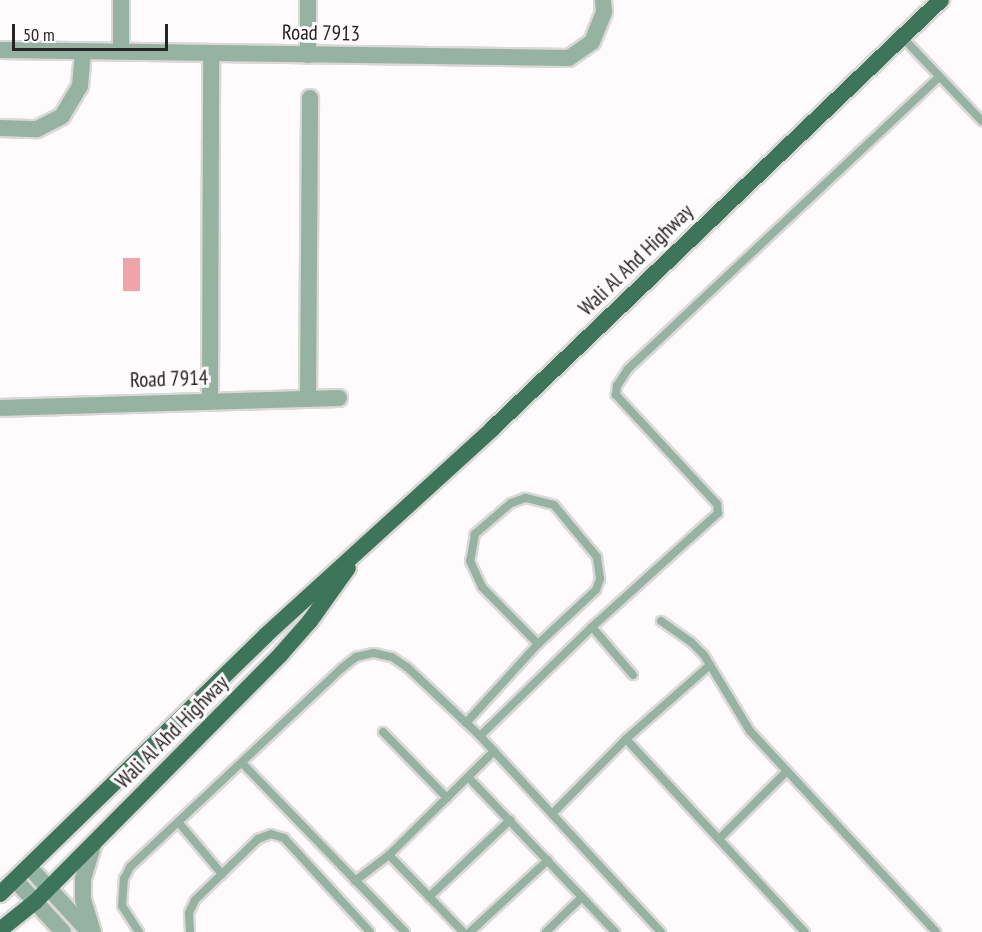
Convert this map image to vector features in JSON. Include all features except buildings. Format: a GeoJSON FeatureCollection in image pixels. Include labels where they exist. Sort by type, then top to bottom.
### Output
{"type":"FeatureCollection","features":[{"type":"Feature","properties":{"kind":"main road","name":"Wali Al Ahd Highway"},"geometry":{"type":"LineString","coordinates":[[0,894],[30,868],[266,635],[492,429],[941,0]]}},
{"type":"Feature","properties":{"kind":"main road","name":"Wali Al Ahd Highway"},"geometry":{"type":"LineString","coordinates":[[0,930],[35,902],[296,637],[360,550]]}},
{"type":"Feature","properties":{"kind":"street"},"geometry":{"type":"LineString","coordinates":[[121,0],[121,51]]}},
{"type":"Feature","properties":{"kind":"street"},"geometry":{"type":"LineString","coordinates":[[308,0],[308,55]]}},
{"type":"Feature","properties":{"kind":"street","name":"Road 7913"},"geometry":{"type":"LineString","coordinates":[[0,50],[569,58],[592,42],[604,12],[603,0]]}},
{"type":"Feature","properties":{"kind":"street"},"geometry":{"type":"LineString","coordinates":[[0,128],[37,129],[62,116],[80,86],[82,51]]}},
{"type":"Feature","properties":{"kind":"street"},"geometry":{"type":"LineString","coordinates":[[210,400],[211,53]]}},
{"type":"Feature","properties":{"kind":"street"},"geometry":{"type":"LineString","coordinates":[[308,398],[310,98]]}},
{"type":"Feature","properties":{"kind":"street","name":"Road 7914"},"geometry":{"type":"LineString","coordinates":[[0,408],[210,400],[339,398]]}},
{"type":"Feature","properties":{"kind":"street"},"geometry":{"type":"LineString","coordinates":[[91,932],[83,900],[83,879],[96,841]]}},
{"type":"Feature","properties":{"kind":"street"},"geometry":{"type":"LineString","coordinates":[[30,868],[91,932]]}},
{"type":"Feature","properties":{"kind":"street"},"geometry":{"type":"LineString","coordinates":[[16,881],[63,932]]}},
{"type":"Feature","properties":{"kind":"lane"},"geometry":{"type":"LineString","coordinates":[[902,37],[982,122]]}},
{"type":"Feature","properties":{"kind":"lane"},"geometry":{"type":"LineString","coordinates":[[480,736],[592,627],[716,517],[719,508],[616,395],[617,386],[628,369],[939,76]]}},
{"type":"Feature","properties":{"kind":"lane"},"geometry":{"type":"LineString","coordinates":[[466,723],[538,644],[596,590],[601,568],[597,557],[554,505],[525,498],[511,503],[475,534],[470,561],[482,587],[538,644]]}},
{"type":"Feature","properties":{"kind":"lane"},"geometry":{"type":"LineString","coordinates":[[661,621],[692,642],[710,665],[745,724],[786,772],[936,932]]}},
{"type":"Feature","properties":{"kind":"lane"},"geometry":{"type":"LineString","coordinates":[[592,627],[633,675]]}},
{"type":"Feature","properties":{"kind":"lane"},"geometry":{"type":"LineString","coordinates":[[139,932],[122,906],[124,879],[130,867],[243,764],[342,668],[356,657],[374,653],[392,657],[407,667],[480,736],[662,932]]}},
{"type":"Feature","properties":{"kind":"lane"},"geometry":{"type":"LineString","coordinates":[[552,814],[626,739],[710,665]]}},
{"type":"Feature","properties":{"kind":"lane"},"geometry":{"type":"LineString","coordinates":[[382,732],[447,798]]}},
{"type":"Feature","properties":{"kind":"lane"},"geometry":{"type":"LineString","coordinates":[[626,739],[805,932]]}},
{"type":"Feature","properties":{"kind":"lane"},"geometry":{"type":"LineString","coordinates":[[356,881],[389,855],[494,751]]}},
{"type":"Feature","properties":{"kind":"lane"},"geometry":{"type":"LineString","coordinates":[[243,764],[405,932]]}},
{"type":"Feature","properties":{"kind":"lane"},"geometry":{"type":"LineString","coordinates":[[719,839],[786,772]]}},
{"type":"Feature","properties":{"kind":"lane"},"geometry":{"type":"LineString","coordinates":[[468,777],[615,932]]}},
{"type":"Feature","properties":{"kind":"lane"},"geometry":{"type":"LineString","coordinates":[[429,897],[510,820]]}},
{"type":"Feature","properties":{"kind":"lane"},"geometry":{"type":"LineString","coordinates":[[179,823],[222,874]]}},
{"type":"Feature","properties":{"kind":"lane"},"geometry":{"type":"LineString","coordinates":[[190,932],[189,913],[195,900],[258,839],[278,835],[370,932]]}},
{"type":"Feature","properties":{"kind":"lane"},"geometry":{"type":"LineString","coordinates":[[389,855],[463,932]]}},
{"type":"Feature","properties":{"kind":"lane"},"geometry":{"type":"LineString","coordinates":[[470,932],[548,860]]}},
{"type":"Feature","properties":{"kind":"lane"},"geometry":{"type":"LineString","coordinates":[[546,932],[582,897]]}},
{"type":"Feature","properties":{"kind":"shaded area"},"geometry":{"type":"Polygon","coordinates":[[[123,258],[140,258],[140,291],[123,291],[123,258]]]}}]}
